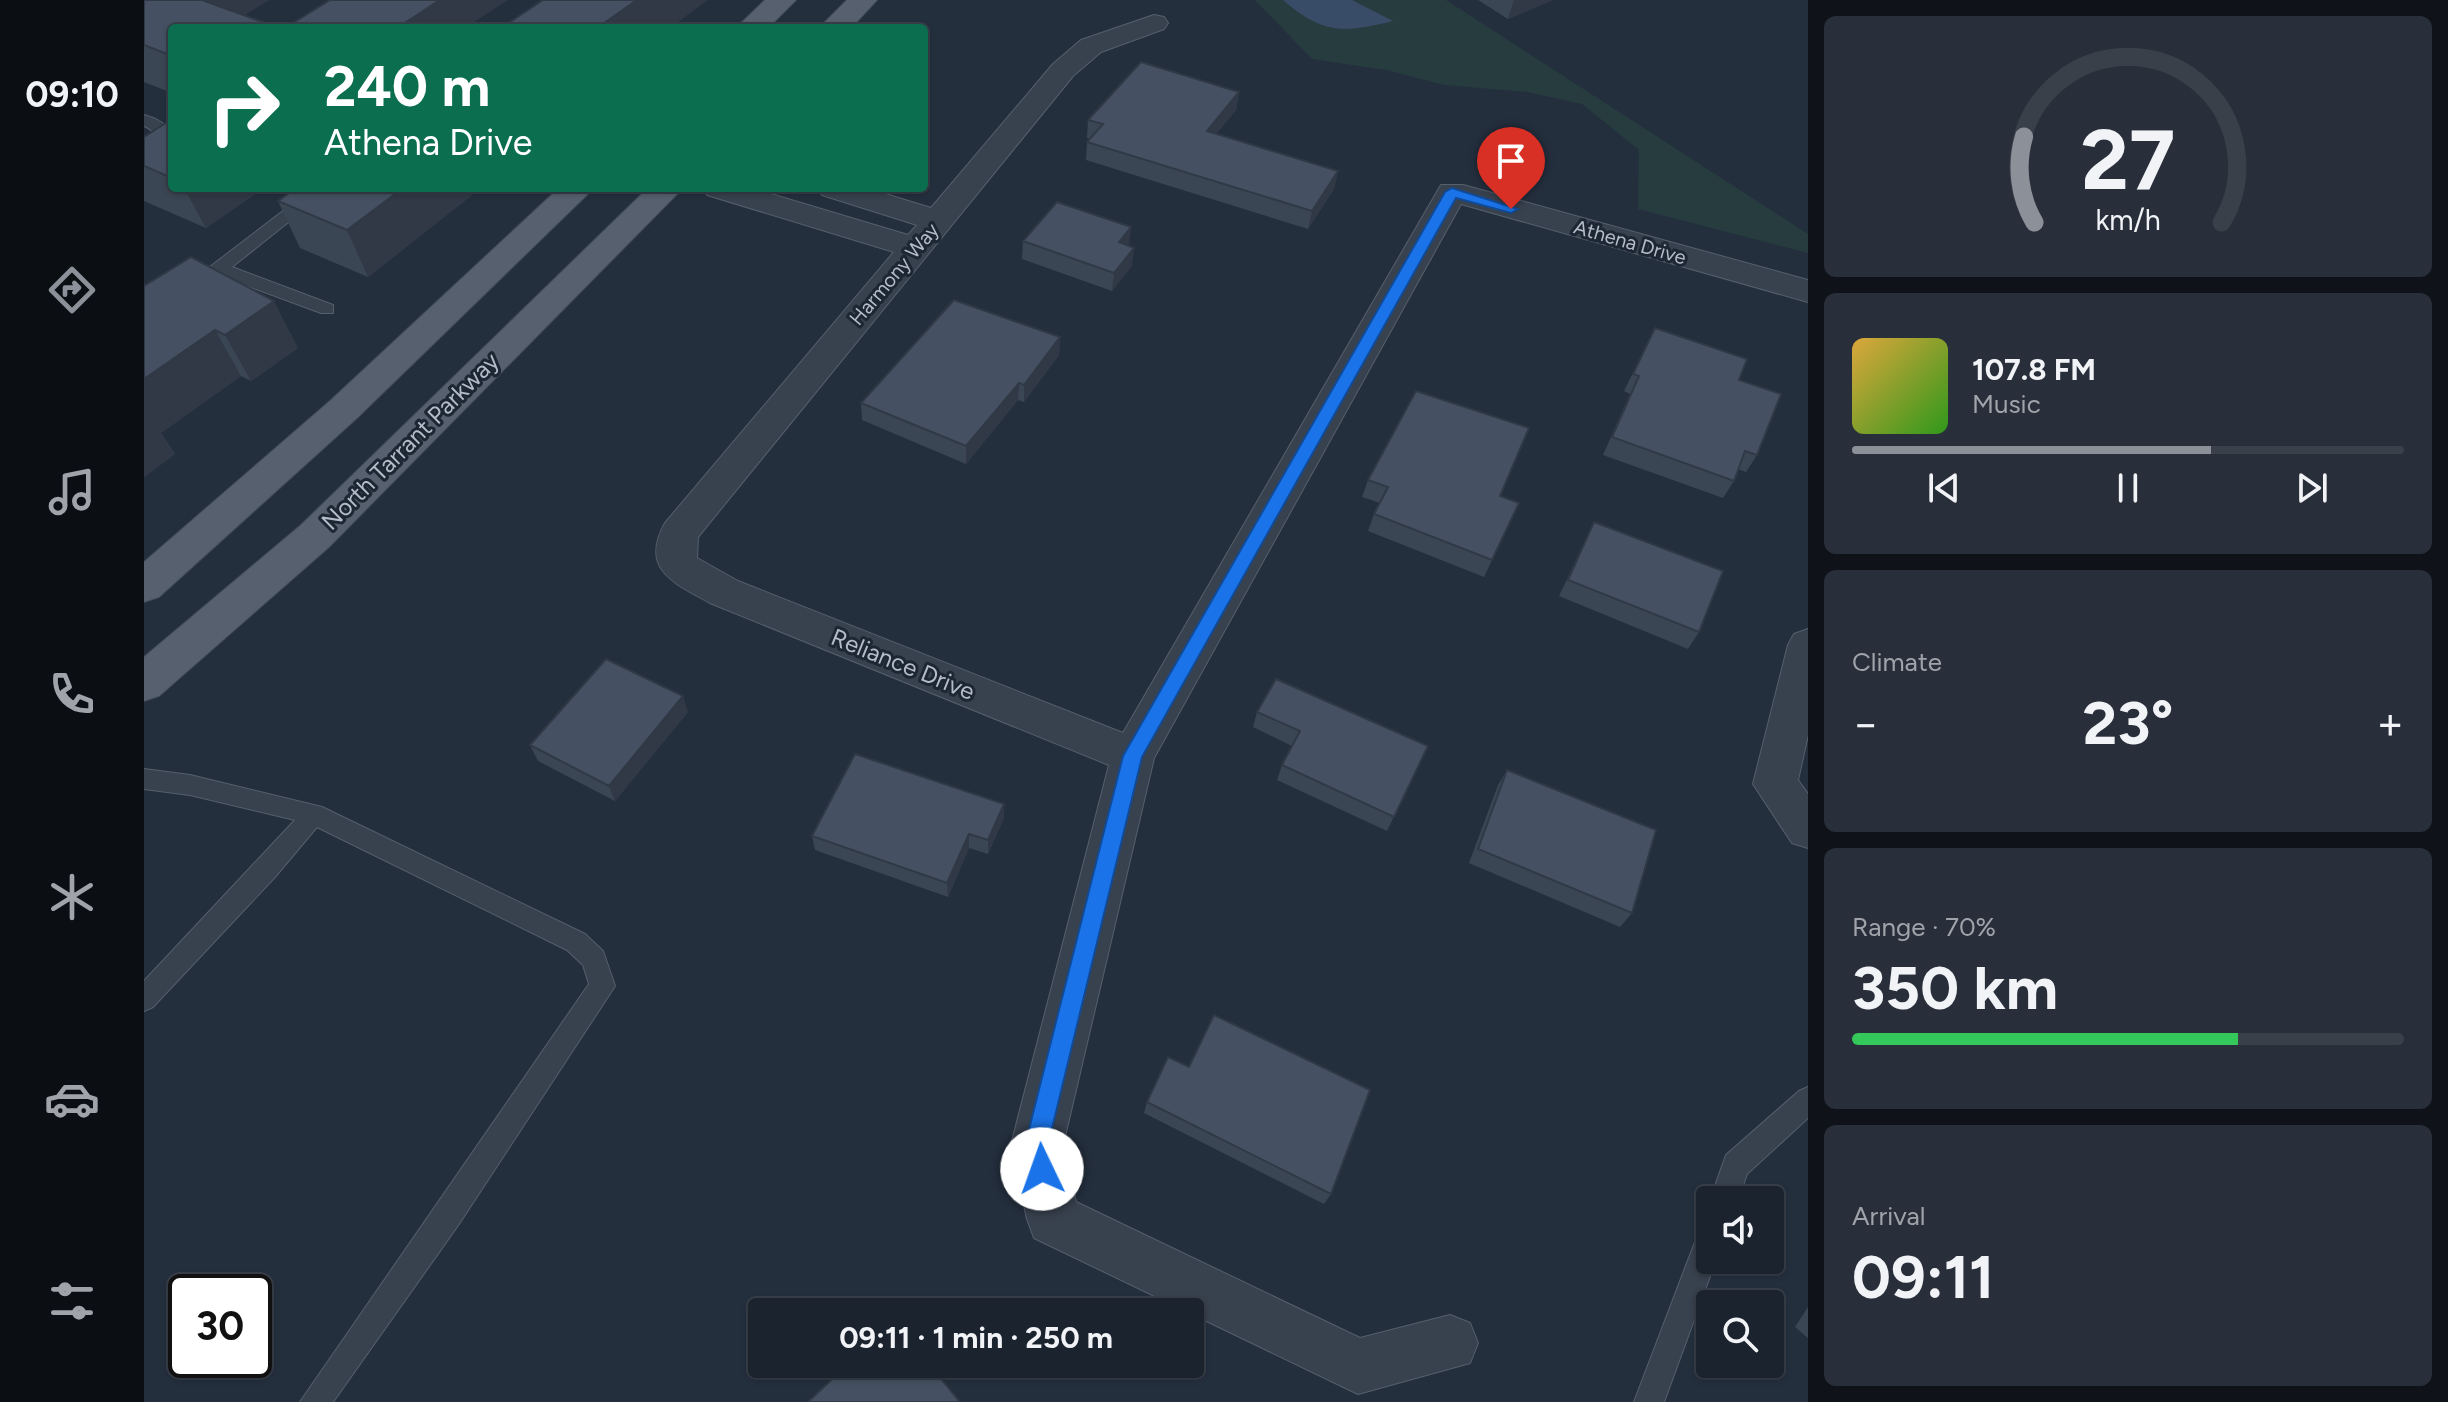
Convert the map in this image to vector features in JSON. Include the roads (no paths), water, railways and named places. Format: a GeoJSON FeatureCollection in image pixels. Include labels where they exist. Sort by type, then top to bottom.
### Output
{"type":"FeatureCollection","features":[{"type":"Feature","properties":{"kind":"main road"},"geometry":{"type":"LineString","coordinates":[[755,24],[782,0]]}},
{"type":"Feature","properties":{"kind":"main road"},"geometry":{"type":"LineString","coordinates":[[838,24],[863,0]]}},
{"type":"Feature","properties":{"kind":"main road"},"geometry":{"type":"LineString","coordinates":[[144,586],[344,409],[574,192]]}},
{"type":"Feature","properties":{"kind":"main road","name":"North Tarrant Parkway"},"geometry":{"type":"LineString","coordinates":[[144,683],[315,536],[663,192]]}},
{"type":"Feature","properties":{"kind":"street","name":"Harmony Way"},"geometry":{"type":"LineString","coordinates":[[677,565],[679,533],[1063,70],[1091,46],[1154,23]]}},
{"type":"Feature","properties":{"kind":"street"},"geometry":{"type":"LineString","coordinates":[[731,192],[916,248]]}},
{"type":"Feature","properties":{"kind":"street"},"geometry":{"type":"LineString","coordinates":[[846,192],[938,221]]}},
{"type":"Feature","properties":{"kind":"street","name":"Athena Drive"},"geometry":{"type":"LineString","coordinates":[[1133,756],[1452,192],[1808,291]]}},
{"type":"Feature","properties":{"kind":"street","name":"Reliance Drive"},"geometry":{"type":"LineString","coordinates":[[677,565],[724,592],[1133,756]]}},
{"type":"Feature","properties":{"kind":"street"},"geometry":{"type":"LineString","coordinates":[[1808,645],[1775,784],[1808,829]]}},
{"type":"Feature","properties":{"kind":"street"},"geometry":{"type":"LineString","coordinates":[[1133,756],[1037,1145],[1053,1219],[1358,1366],[1450,1343]]}},
{"type":"Feature","properties":{"kind":"lane"},"geometry":{"type":"LineString","coordinates":[[144,120],[159,126],[168,144]]}},
{"type":"Feature","properties":{"kind":"lane"},"geometry":{"type":"LineString","coordinates":[[166,310],[318,192]]}},
{"type":"Feature","properties":{"kind":"lane"},"geometry":{"type":"LineString","coordinates":[[220,269],[327,309]]}},
{"type":"Feature","properties":{"kind":"lane"},"geometry":{"type":"LineString","coordinates":[[144,293],[189,292]]}},
{"type":"Feature","properties":{"kind":"lane"},"geometry":{"type":"LineString","coordinates":[[144,779],[190,785],[314,814],[576,942],[594,959],[602,986],[449,1214],[315,1402]]}},
{"type":"Feature","properties":{"kind":"lane"},"geometry":{"type":"LineString","coordinates":[[144,999],[267,870],[314,814]]}},
{"type":"Feature","properties":{"kind":"lane"},"geometry":{"type":"LineString","coordinates":[[1729,1186],[1736,1165],[1808,1100]]}},
{"type":"Feature","properties":{"kind":"lane"},"geometry":{"type":"LineString","coordinates":[[1649,1402],[1697,1274]]}},
{"type":"Feature","properties":{"kind":"water"},"geometry":{"type":"Polygon","coordinates":[[[1283,0],[1352,0],[1393,21],[1361,28],[1335,28],[1310,20],[1283,0]]]}}]}
